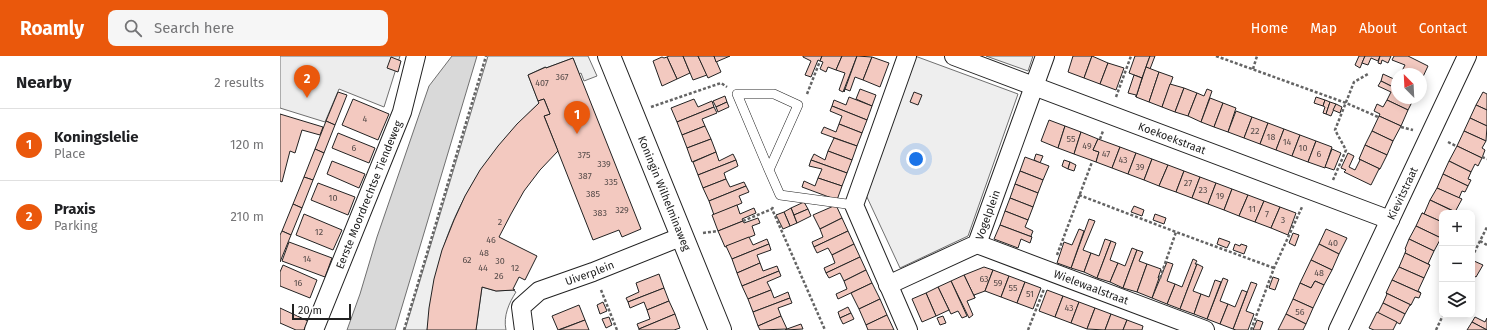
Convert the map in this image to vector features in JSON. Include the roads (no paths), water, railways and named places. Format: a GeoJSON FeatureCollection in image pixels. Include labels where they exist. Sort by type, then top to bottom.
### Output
{"type":"FeatureCollection","features":[{"type":"Feature","properties":{"kind":"main road","name":"Koningin Wilhelminaweg"},"geometry":{"type":"LineString","coordinates":[[609,56],[720,330]]}},
{"type":"Feature","properties":{"kind":"street","name":"Eerste Moordrechtse Tiendeweg"},"geometry":{"type":"LineString","coordinates":[[314,330],[402,112],[416,56]]}},
{"type":"Feature","properties":{"kind":"street"},"geometry":{"type":"LineString","coordinates":[[907,56],[854,205],[908,330]]}},
{"type":"Feature","properties":{"kind":"street","name":"Koekoekstraat"},"geometry":{"type":"LineString","coordinates":[[954,56],[1390,220]]}},
{"type":"Feature","properties":{"kind":"street","name":"Vogelplein"},"geometry":{"type":"LineString","coordinates":[[888,285],[977,244],[1045,56]]}},
{"type":"Feature","properties":{"kind":"street","name":"Kievitstraat"},"geometry":{"type":"LineString","coordinates":[[1338,330],[1467,56]]}},
{"type":"Feature","properties":{"kind":"street","name":"Uiverplein"},"geometry":{"type":"LineString","coordinates":[[524,330],[521,307],[539,291],[593,272],[683,236]]}},
{"type":"Feature","properties":{"kind":"street","name":"Wielewaalstraat"},"geometry":{"type":"LineString","coordinates":[[977,244],[1205,330]]}},
{"type":"Feature","properties":{"kind":"lane"},"geometry":{"type":"LineString","coordinates":[[769,170],[798,105],[774,94],[737,94],[769,170],[780,195],[854,205]]}},
{"type":"Feature","properties":{"kind":"place","name":"Praxis"},"geometry":{"type":"Point","coordinates":[307,98]}},
{"type":"Feature","properties":{"kind":"place","name":"Koningslelie"},"geometry":{"type":"Point","coordinates":[577,134]}}]}
